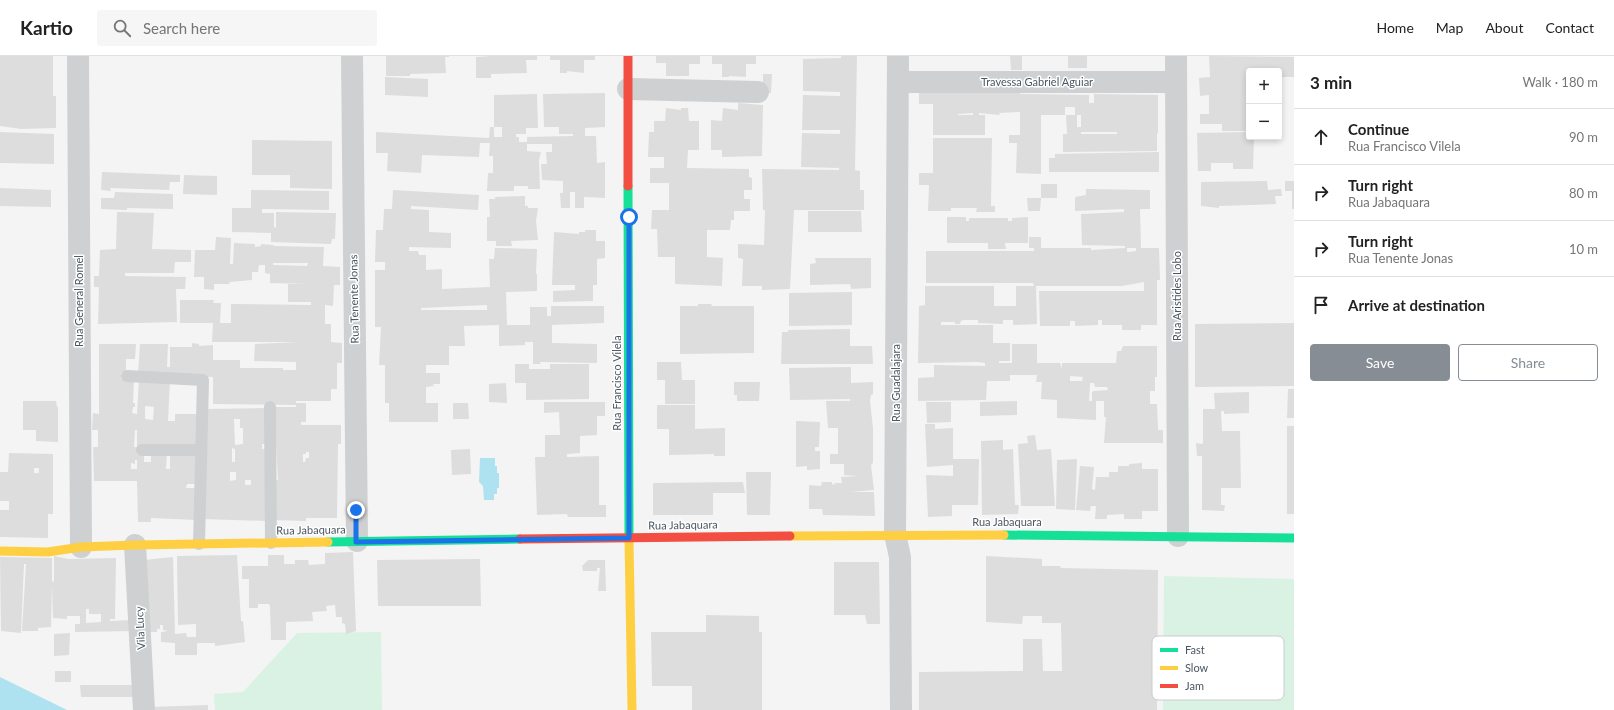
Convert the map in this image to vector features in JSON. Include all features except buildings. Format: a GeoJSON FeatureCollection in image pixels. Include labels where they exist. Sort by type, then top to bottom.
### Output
{"type":"FeatureCollection","features":[{"type":"Feature","properties":{"kind":"street","name":"Rua General Romel"},"geometry":{"type":"LineString","coordinates":[[78,56],[81,547]]}},
{"type":"Feature","properties":{"kind":"street","name":"Rua Tenente Jonas"},"geometry":{"type":"LineString","coordinates":[[352,56],[356,542]]}},
{"type":"Feature","properties":{"kind":"street","name":"Rua Francisco Vilela"},"geometry":{"type":"LineString","coordinates":[[628,56],[629,538],[632,710]]}},
{"type":"Feature","properties":{"kind":"street","name":"Rua Guadalajara"},"geometry":{"type":"LineString","coordinates":[[898,56],[895,534],[900,557],[901,710]]}},
{"type":"Feature","properties":{"kind":"street","name":"Rua Aristides Lobo"},"geometry":{"type":"LineString","coordinates":[[1176,56],[1178,536]]}},
{"type":"Feature","properties":{"kind":"street","name":"Travessa Gabriel Aguiar"},"geometry":{"type":"LineString","coordinates":[[898,82],[1176,82]]}},
{"type":"Feature","properties":{"kind":"street"},"geometry":{"type":"LineString","coordinates":[[628,89],[758,92]]}},
{"type":"Feature","properties":{"kind":"street","name":"Rua Jabaquara"},"geometry":{"type":"LineString","coordinates":[[0,551],[48,552],[81,547],[135,545],[895,534],[1294,538]]}},
{"type":"Feature","properties":{"kind":"street","name":"Vila Lucy"},"geometry":{"type":"LineString","coordinates":[[135,545],[144,710]]}},
{"type":"Feature","properties":{"kind":"lane"},"geometry":{"type":"LineString","coordinates":[[126,376],[203,380],[199,544]]}},
{"type":"Feature","properties":{"kind":"lane"},"geometry":{"type":"LineString","coordinates":[[270,407],[270,543]]}},
{"type":"Feature","properties":{"kind":"lane"},"geometry":{"type":"LineString","coordinates":[[142,450],[201,450]]}},
{"type":"Feature","properties":{"kind":"green space"},"geometry":{"type":"Polygon","coordinates":[[[1164,576],[1294,579],[1294,710],[1163,710],[1163,700],[1284,700],[1284,636],[1164,636],[1164,576]]]}},
{"type":"Feature","properties":{"kind":"green space"},"geometry":{"type":"Polygon","coordinates":[[[381,632],[382,710],[215,710],[214,694],[243,692],[297,633],[381,632]]]}},
{"type":"Feature","properties":{"kind":"water"},"geometry":{"type":"Polygon","coordinates":[[[480,458],[495,458],[495,466],[497,466],[497,473],[499,473],[499,488],[497,488],[497,494],[494,494],[494,500],[484,500],[483,486],[479,482],[480,458]]]}},
{"type":"Feature","properties":{"kind":"water"},"geometry":{"type":"Polygon","coordinates":[[[0,677],[67,710],[0,710],[0,677]]]}},
{"type":"Feature","properties":{"kind":"traffic: fast"},"geometry":{"type":"LineString","coordinates":[[628,186],[629,540]]}},
{"type":"Feature","properties":{"kind":"traffic: fast"},"geometry":{"type":"LineString","coordinates":[[1004,535],[1294,538]]}},
{"type":"Feature","properties":{"kind":"traffic: fast"},"geometry":{"type":"LineString","coordinates":[[328,542],[520,539]]}},
{"type":"Feature","properties":{"kind":"traffic: slow"},"geometry":{"type":"LineString","coordinates":[[790,536],[1004,535]]}},
{"type":"Feature","properties":{"kind":"traffic: slow"},"geometry":{"type":"LineString","coordinates":[[629,540],[632,710]]}},
{"type":"Feature","properties":{"kind":"traffic: slow"},"geometry":{"type":"LineString","coordinates":[[0,551],[48,552],[81,547],[135,545],[328,542]]}},
{"type":"Feature","properties":{"kind":"traffic: jam"},"geometry":{"type":"LineString","coordinates":[[628,56],[628,186]]}},
{"type":"Feature","properties":{"kind":"traffic: jam"},"geometry":{"type":"LineString","coordinates":[[520,539],[790,536]]}},
{"type":"Feature","properties":{"kind":"route"},"geometry":{"type":"LineString","coordinates":[[356,510],[356,542],[629,538],[629,217]]}}]}
